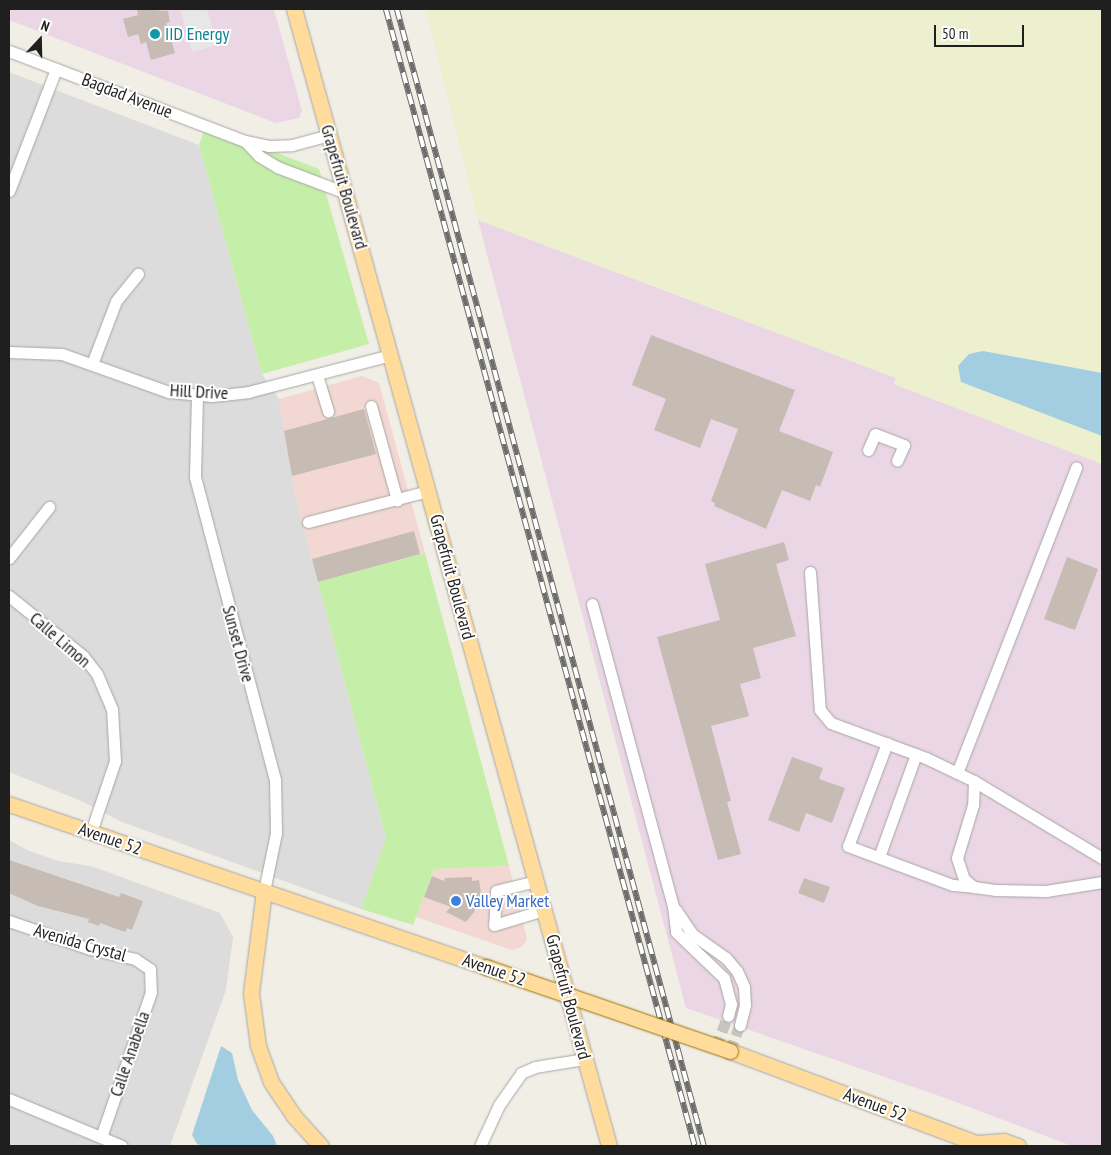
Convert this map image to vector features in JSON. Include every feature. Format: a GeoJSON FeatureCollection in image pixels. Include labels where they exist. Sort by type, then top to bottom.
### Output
{"type":"FeatureCollection","features":[{"type":"Feature","properties":{"kind":"main road","name":"Grapefruit Boulevard"},"geometry":{"type":"LineString","coordinates":[[294,9],[609,1146]]}},
{"type":"Feature","properties":{"kind":"main road","name":"Avenue 52"},"geometry":{"type":"LineString","coordinates":[[9,804],[730,1051],[978,1145],[1004,1141],[1018,1146]]}},
{"type":"Feature","properties":{"kind":"main road"},"geometry":{"type":"LineString","coordinates":[[264,891],[250,993],[258,1046],[271,1082],[293,1116],[321,1146]]}},
{"type":"Feature","properties":{"kind":"street","name":"Bagdad Avenue"},"geometry":{"type":"LineString","coordinates":[[9,51],[245,141],[268,146],[292,145],[330,135]]}},
{"type":"Feature","properties":{"kind":"street"},"geometry":{"type":"LineString","coordinates":[[9,191],[56,69]]}},
{"type":"Feature","properties":{"kind":"street","name":"Bagdad Avenue"},"geometry":{"type":"LineString","coordinates":[[245,141],[259,156],[277,167],[346,193]]}},
{"type":"Feature","properties":{"kind":"street"},"geometry":{"type":"LineString","coordinates":[[92,364],[116,301],[138,274]]}},
{"type":"Feature","properties":{"kind":"street","name":"Hill Drive"},"geometry":{"type":"LineString","coordinates":[[9,352],[46,352],[92,364],[145,385],[197,396],[248,392],[391,355]]}},
{"type":"Feature","properties":{"kind":"street"},"geometry":{"type":"LineString","coordinates":[[317,375],[328,412]]}},
{"type":"Feature","properties":{"kind":"street","name":"Sunset Drive"},"geometry":{"type":"LineString","coordinates":[[197,396],[195,477],[275,779],[276,833],[264,891]]}},
{"type":"Feature","properties":{"kind":"street"},"geometry":{"type":"LineString","coordinates":[[371,406],[397,500]]}},
{"type":"Feature","properties":{"kind":"street"},"geometry":{"type":"LineString","coordinates":[[868,450],[875,434],[904,445],[897,462]]}},
{"type":"Feature","properties":{"kind":"street"},"geometry":{"type":"LineString","coordinates":[[957,773],[1076,467]]}},
{"type":"Feature","properties":{"kind":"street"},"geometry":{"type":"LineString","coordinates":[[308,522],[428,491]]}},
{"type":"Feature","properties":{"kind":"street"},"geometry":{"type":"LineString","coordinates":[[9,558],[49,507]]}},
{"type":"Feature","properties":{"kind":"street"},"geometry":{"type":"LineString","coordinates":[[810,572],[820,710],[831,723],[916,754],[974,781],[1102,858]]}},
{"type":"Feature","properties":{"kind":"street","name":"Calle Limon"},"geometry":{"type":"LineString","coordinates":[[9,596],[83,656],[97,674],[112,709],[116,724],[115,761],[91,832]]}},
{"type":"Feature","properties":{"kind":"street"},"geometry":{"type":"LineString","coordinates":[[592,604],[673,906],[676,932],[683,942],[716,968],[730,990],[732,1004],[728,1016]]}},
{"type":"Feature","properties":{"kind":"street"},"geometry":{"type":"LineString","coordinates":[[887,743],[848,846],[953,885],[1046,891],[1102,882]]}},
{"type":"Feature","properties":{"kind":"street"},"geometry":{"type":"LineString","coordinates":[[879,857],[916,754]]}},
{"type":"Feature","properties":{"kind":"street"},"geometry":{"type":"LineString","coordinates":[[974,781],[973,805],[958,858],[964,879],[974,886]]}},
{"type":"Feature","properties":{"kind":"street"},"geometry":{"type":"LineString","coordinates":[[536,881],[496,890],[494,925],[544,910]]}},
{"type":"Feature","properties":{"kind":"street"},"geometry":{"type":"LineString","coordinates":[[673,906],[692,934],[726,958],[737,971],[744,987],[745,1005],[740,1025]]}},
{"type":"Feature","properties":{"kind":"street","name":"Avenida Crystal"},"geometry":{"type":"LineString","coordinates":[[9,921],[90,949],[135,959],[150,969]]}},
{"type":"Feature","properties":{"kind":"street"},"geometry":{"type":"LineString","coordinates":[[716,968],[726,958]]}},
{"type":"Feature","properties":{"kind":"street","name":"Calle Anabella"},"geometry":{"type":"LineString","coordinates":[[101,1137],[151,992],[150,969]]}},
{"type":"Feature","properties":{"kind":"street"},"geometry":{"type":"LineString","coordinates":[[480,1146],[499,1105],[522,1073],[536,1067],[585,1059]]}},
{"type":"Feature","properties":{"kind":"street"},"geometry":{"type":"LineString","coordinates":[[9,1099],[122,1146]]}},
{"type":"Feature","properties":{"kind":"shaded area"},"geometry":{"type":"Polygon","coordinates":[[[9,9],[274,9],[302,111],[299,118],[276,123],[9,20],[9,9]]]}},
{"type":"Feature","properties":{"kind":"shaded area"},"geometry":{"type":"Polygon","coordinates":[[[180,9],[207,9],[217,45],[192,52],[180,9]]]}},
{"type":"Feature","properties":{"kind":"shaded area"},"geometry":{"type":"Polygon","coordinates":[[[9,72],[199,145],[262,374],[279,399],[296,499],[386,838],[361,909],[122,822],[79,800],[9,772],[9,72]]]}},
{"type":"Feature","properties":{"kind":"shaded area"},"geometry":{"type":"Polygon","coordinates":[[[478,220],[896,378],[894,384],[1102,464],[1102,1146],[1072,1146],[948,1099],[686,1008],[478,220]]]}},
{"type":"Feature","properties":{"kind":"shaded area"},"geometry":{"type":"Polygon","coordinates":[[[362,376],[379,383],[425,553],[318,582],[296,499],[279,399],[362,376]]]}},
{"type":"Feature","properties":{"kind":"shaded area"},"geometry":{"type":"Polygon","coordinates":[[[9,840],[27,850],[58,861],[91,866],[220,913],[233,937],[226,990],[170,1146],[9,1146],[9,840]]]}},
{"type":"Feature","properties":{"kind":"shaded area"},"geometry":{"type":"Polygon","coordinates":[[[509,866],[527,939],[522,947],[512,950],[416,917],[434,869],[509,866]]]}},
{"type":"Feature","properties":{"kind":"green space"},"geometry":{"type":"Polygon","coordinates":[[[426,9],[1102,9],[1102,464],[894,384],[896,378],[478,220],[426,9]]]}},
{"type":"Feature","properties":{"kind":"green space"},"geometry":{"type":"Polygon","coordinates":[[[206,126],[319,169],[369,344],[262,374],[199,145],[206,126]]]}},
{"type":"Feature","properties":{"kind":"green space"},"geometry":{"type":"Polygon","coordinates":[[[425,553],[509,866],[434,869],[413,925],[361,909],[386,838],[318,582],[425,553]]]}},
{"type":"Feature","properties":{"kind":"water"},"geometry":{"type":"Polygon","coordinates":[[[983,351],[1102,373],[1102,436],[961,382],[958,366],[969,354],[983,351]]]}},
{"type":"Feature","properties":{"kind":"water"},"geometry":{"type":"Polygon","coordinates":[[[221,1046],[232,1053],[238,1080],[252,1110],[273,1136],[277,1146],[204,1146],[197,1144],[192,1135],[221,1046]]]}},
{"type":"Feature","properties":{"kind":"building","name":"IID Energy"},"geometry":{"type":"Polygon","coordinates":[[[137,9],[168,11],[170,22],[166,23],[175,53],[151,60],[146,42],[141,44],[138,34],[128,37],[123,19],[138,15],[137,9]]]}},
{"type":"Feature","properties":{"kind":"building"},"geometry":{"type":"Polygon","coordinates":[[[651,335],[795,390],[779,431],[833,452],[820,487],[816,485],[810,501],[782,490],[766,529],[714,506],[715,503],[711,501],[738,429],[711,419],[700,448],[654,430],[666,399],[632,385],[651,335]]]}},
{"type":"Feature","properties":{"kind":"building"},"geometry":{"type":"Polygon","coordinates":[[[364,409],[376,454],[292,476],[284,431],[364,409]]]}},
{"type":"Feature","properties":{"kind":"building"},"geometry":{"type":"Polygon","coordinates":[[[414,531],[420,554],[318,582],[312,559],[414,531]]]}},
{"type":"Feature","properties":{"kind":"building"},"geometry":{"type":"Polygon","coordinates":[[[784,542],[789,560],[776,564],[796,636],[753,648],[761,678],[740,684],[749,716],[711,726],[731,801],[727,802],[741,854],[718,860],[657,637],[720,620],[705,564],[784,542]]]}},
{"type":"Feature","properties":{"kind":"building"},"geometry":{"type":"Polygon","coordinates":[[[1067,557],[1098,569],[1075,630],[1044,619],[1067,557]]]}},
{"type":"Feature","properties":{"kind":"building"},"geometry":{"type":"Polygon","coordinates":[[[792,757],[823,768],[819,779],[845,788],[832,823],[806,813],[799,832],[768,820],[792,757]]]}},
{"type":"Feature","properties":{"kind":"building"},"geometry":{"type":"Polygon","coordinates":[[[9,860],[119,897],[121,893],[143,901],[132,930],[127,928],[125,932],[100,923],[99,926],[88,922],[89,919],[38,906],[9,893],[9,860]]]}},
{"type":"Feature","properties":{"kind":"building","name":"Valley Market"},"geometry":{"type":"Polygon","coordinates":[[[432,876],[444,881],[445,878],[472,877],[472,881],[479,880],[481,893],[474,912],[466,922],[446,912],[451,907],[424,897],[432,876]]]}},
{"type":"Feature","properties":{"kind":"building"},"geometry":{"type":"Polygon","coordinates":[[[804,878],[830,887],[824,903],[798,893],[804,878]]]}},
{"type":"Feature","properties":{"kind":"tunnel"},"geometry":{"type":"LineString","coordinates":[[716,1047],[728,1016]]}},
{"type":"Feature","properties":{"kind":"tunnel"},"geometry":{"type":"LineString","coordinates":[[730,1051],[740,1025]]}},
{"type":"Feature","properties":{"kind":"railway"},"geometry":{"type":"LineString","coordinates":[[386,9],[695,1146]]}},
{"type":"Feature","properties":{"kind":"railway"},"geometry":{"type":"LineString","coordinates":[[397,9],[704,1146]]}},
{"type":"Feature","properties":{"kind":"place","name":"IID Energy"},"geometry":{"type":"Point","coordinates":[155,34]}},
{"type":"Feature","properties":{"kind":"place","name":"Valley Market"},"geometry":{"type":"Point","coordinates":[456,901]}}]}
